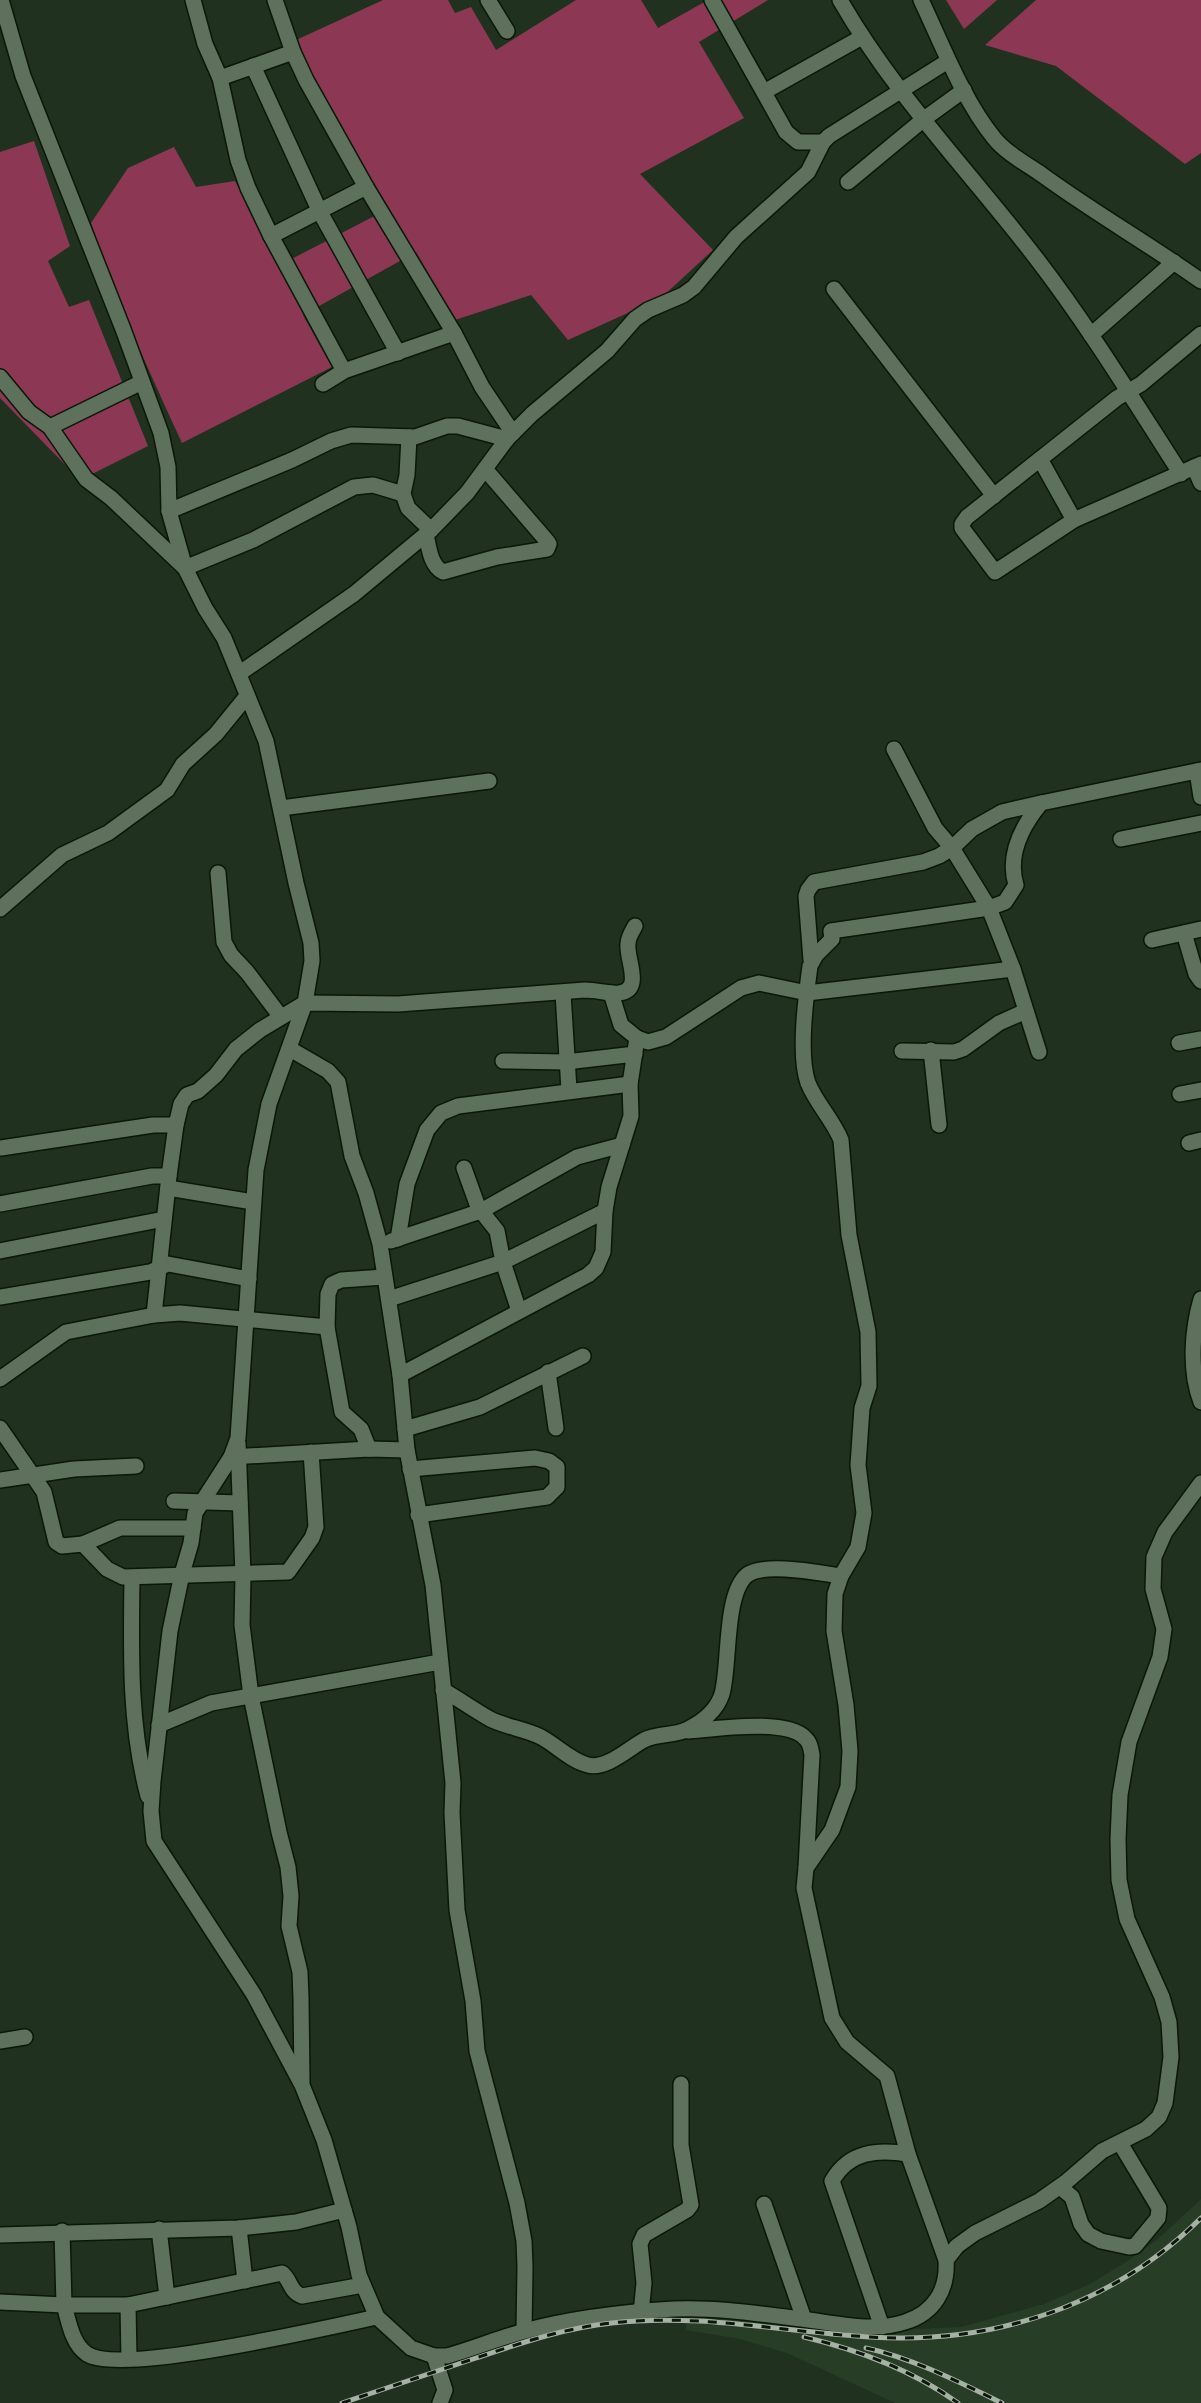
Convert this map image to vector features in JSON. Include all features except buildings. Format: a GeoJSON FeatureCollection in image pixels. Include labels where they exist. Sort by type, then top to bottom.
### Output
{"type":"FeatureCollection","features":[{"type":"Feature","properties":{"kind":"street"},"geometry":{"type":"LineString","coordinates":[[1,0],[23,76],[142,382],[165,449],[168,467],[168,511],[185,568],[205,608],[224,638],[266,741],[311,943],[312,961],[305,1003],[266,1114],[255,1170],[235,1457],[240,1503],[243,1575],[242,1625],[251,1696],[288,1867],[291,1896],[289,1926],[300,1972],[302,1998],[302,2085]]}},
{"type":"Feature","properties":{"kind":"street"},"geometry":{"type":"LineString","coordinates":[[194,0],[205,44],[220,78],[238,160],[248,189],[344,371]]}},
{"type":"Feature","properties":{"kind":"street"},"geometry":{"type":"LineString","coordinates":[[274,0],[306,80],[366,187],[454,333],[510,436]]}},
{"type":"Feature","properties":{"kind":"street"},"geometry":{"type":"LineString","coordinates":[[488,0],[507,31]]}},
{"type":"Feature","properties":{"kind":"street"},"geometry":{"type":"LineString","coordinates":[[712,0],[791,138],[804,143],[824,142]]}},
{"type":"Feature","properties":{"kind":"street"},"geometry":{"type":"LineString","coordinates":[[840,0],[862,37],[901,92],[1035,256],[1128,392],[1192,468],[1201,483]]}},
{"type":"Feature","properties":{"kind":"street"},"geometry":{"type":"LineString","coordinates":[[921,0],[948,61],[987,129],[1001,146],[1069,194],[1198,275]]}},
{"type":"Feature","properties":{"kind":"street"},"geometry":{"type":"LineString","coordinates":[[764,92],[862,37]]}},
{"type":"Feature","properties":{"kind":"street"},"geometry":{"type":"LineString","coordinates":[[220,78],[293,52]]}},
{"type":"Feature","properties":{"kind":"street"},"geometry":{"type":"LineString","coordinates":[[240,673],[354,594],[428,532],[467,493],[510,436],[532,414],[607,351],[635,319],[694,287],[736,237],[808,172],[824,142],[948,61]]}},
{"type":"Feature","properties":{"kind":"street"},"geometry":{"type":"LineString","coordinates":[[253,66],[320,212],[398,353]]}},
{"type":"Feature","properties":{"kind":"street"},"geometry":{"type":"LineString","coordinates":[[848,182],[924,119],[964,90]]}},
{"type":"Feature","properties":{"kind":"street"},"geometry":{"type":"LineString","coordinates":[[271,236],[366,187]]}},
{"type":"Feature","properties":{"kind":"street"},"geometry":{"type":"LineString","coordinates":[[1091,335],[1174,262]]}},
{"type":"Feature","properties":{"kind":"street"},"geometry":{"type":"LineString","coordinates":[[834,290],[994,496]]}},
{"type":"Feature","properties":{"kind":"street"},"geometry":{"type":"LineString","coordinates":[[322,384],[344,371],[454,333]]}},
{"type":"Feature","properties":{"kind":"street"},"geometry":{"type":"LineString","coordinates":[[1192,468],[1074,520],[994,572],[962,528],[962,524],[994,496],[1141,384],[1201,334]]}},
{"type":"Feature","properties":{"kind":"street"},"geometry":{"type":"LineString","coordinates":[[0,377],[25,408],[50,427],[86,479],[111,498],[185,568]]}},
{"type":"Feature","properties":{"kind":"street"},"geometry":{"type":"LineString","coordinates":[[50,427],[142,382]]}},
{"type":"Feature","properties":{"kind":"street"},"geometry":{"type":"LineString","coordinates":[[168,511],[341,437],[362,434],[421,435],[447,426],[510,436]]}},
{"type":"Feature","properties":{"kind":"street"},"geometry":{"type":"LineString","coordinates":[[409,436],[407,475],[403,494],[408,508],[428,532],[432,559],[438,569],[443,572],[497,557],[547,549],[549,544],[547,541],[485,469]]}},
{"type":"Feature","properties":{"kind":"street"},"geometry":{"type":"LineString","coordinates":[[1040,459],[1074,520]]}},
{"type":"Feature","properties":{"kind":"street"},"geometry":{"type":"LineString","coordinates":[[185,568],[253,540],[354,487],[373,485],[403,494]]}},
{"type":"Feature","properties":{"kind":"street"},"geometry":{"type":"LineString","coordinates":[[0,909],[62,855],[108,833],[167,790],[183,764],[216,734],[248,696]]}},
{"type":"Feature","properties":{"kind":"street"},"geometry":{"type":"LineString","coordinates":[[894,749],[936,828],[952,848],[989,908],[1013,969],[1039,1052]]}},
{"type":"Feature","properties":{"kind":"street"},"geometry":{"type":"LineString","coordinates":[[806,1868],[832,1830],[849,1780],[850,1751],[846,1706],[834,1630],[835,1594],[841,1576],[855,1556],[863,1524],[864,1502],[858,1465],[862,1408],[869,1386],[868,1332],[849,1235],[841,1140],[808,1084],[804,1063],[811,960],[806,896],[814,882],[923,862],[939,856],[952,848],[972,829],[1002,812],[1199,770],[1201,797]]}},
{"type":"Feature","properties":{"kind":"street"},"geometry":{"type":"LineString","coordinates":[[281,808],[489,782]]}},
{"type":"Feature","properties":{"kind":"street"},"geometry":{"type":"LineString","coordinates":[[811,960],[832,939],[831,931],[989,908],[1005,902],[1016,885],[1011,870],[1017,842],[1031,815],[1041,803]]}},
{"type":"Feature","properties":{"kind":"street"},"geometry":{"type":"LineString","coordinates":[[1121,839],[1201,823]]}},
{"type":"Feature","properties":{"kind":"street"},"geometry":{"type":"LineString","coordinates":[[218,873],[224,942],[231,955],[281,1017]]}},
{"type":"Feature","properties":{"kind":"street"},"geometry":{"type":"LineString","coordinates":[[154,1315],[168,1182],[181,1104],[187,1095],[198,1091],[216,1075],[236,1049],[260,1030],[305,1003],[398,1004],[599,990],[611,993],[625,992],[632,983],[628,943],[635,926]]}},
{"type":"Feature","properties":{"kind":"street"},"geometry":{"type":"LineString","coordinates":[[1152,940],[1201,929]]}},
{"type":"Feature","properties":{"kind":"street"},"geometry":{"type":"LineString","coordinates":[[1184,933],[1196,974],[1201,981]]}},
{"type":"Feature","properties":{"kind":"street"},"geometry":{"type":"LineString","coordinates":[[611,993],[621,1025],[637,1038],[648,1042],[658,1041],[741,988],[751,984],[759,983],[807,993],[1013,969]]}},
{"type":"Feature","properties":{"kind":"street"},"geometry":{"type":"LineString","coordinates":[[563,993],[568,1090]]}},
{"type":"Feature","properties":{"kind":"street"},"geometry":{"type":"LineString","coordinates":[[902,1051],[954,1052],[999,1023],[1026,1011]]}},
{"type":"Feature","properties":{"kind":"street"},"geometry":{"type":"LineString","coordinates":[[400,1375],[588,1275],[596,1268],[603,1252],[609,1187],[632,1106],[630,1084],[637,1038]]}},
{"type":"Feature","properties":{"kind":"street"},"geometry":{"type":"LineString","coordinates":[[1179,1043],[1201,1039]]}},
{"type":"Feature","properties":{"kind":"street"},"geometry":{"type":"LineString","coordinates":[[290,1049],[328,1071],[338,1082],[352,1156],[366,1193],[380,1244],[400,1375],[407,1450],[433,1585],[453,1783],[452,1813],[457,1910],[473,2001],[477,2051],[517,2203],[524,2241],[524,2331]]}},
{"type":"Feature","properties":{"kind":"street"},"geometry":{"type":"LineString","coordinates":[[931,1050],[939,1125]]}},
{"type":"Feature","properties":{"kind":"street"},"geometry":{"type":"LineString","coordinates":[[503,1061],[566,1062],[634,1054]]}},
{"type":"Feature","properties":{"kind":"street"},"geometry":{"type":"LineString","coordinates":[[398,1239],[407,1184],[427,1130],[441,1113],[458,1106],[568,1090],[630,1084]]}},
{"type":"Feature","properties":{"kind":"street"},"geometry":{"type":"LineString","coordinates":[[1180,1094],[1201,1090]]}},
{"type":"Feature","properties":{"kind":"street"},"geometry":{"type":"LineString","coordinates":[[1,1148],[153,1125],[176,1125]]}},
{"type":"Feature","properties":{"kind":"street"},"geometry":{"type":"LineString","coordinates":[[380,1244],[481,1211],[577,1157],[622,1145]]}},
{"type":"Feature","properties":{"kind":"street"},"geometry":{"type":"LineString","coordinates":[[464,1168],[481,1211],[497,1231],[503,1262],[519,1311]]}},
{"type":"Feature","properties":{"kind":"street"},"geometry":{"type":"LineString","coordinates":[[0,1204],[152,1176],[168,1182],[254,1202]]}},
{"type":"Feature","properties":{"kind":"street"},"geometry":{"type":"LineString","coordinates":[[389,1299],[503,1262],[605,1211]]}},
{"type":"Feature","properties":{"kind":"street"},"geometry":{"type":"LineString","coordinates":[[0,1251],[164,1219]]}},
{"type":"Feature","properties":{"kind":"street"},"geometry":{"type":"LineString","coordinates":[[0,1297],[150,1272],[168,1264],[249,1280]]}},
{"type":"Feature","properties":{"kind":"street"},"geometry":{"type":"LineString","coordinates":[[369,1449],[361,1429],[342,1412],[327,1327],[328,1294],[332,1284],[340,1280],[384,1277]]}},
{"type":"Feature","properties":{"kind":"street"},"geometry":{"type":"LineString","coordinates":[[1201,1299],[1196,1322],[1194,1381],[1201,1402]]}},
{"type":"Feature","properties":{"kind":"street"},"geometry":{"type":"LineString","coordinates":[[0,1379],[66,1332],[154,1315],[180,1313],[327,1327]]}},
{"type":"Feature","properties":{"kind":"street"},"geometry":{"type":"LineString","coordinates":[[405,1429],[480,1407],[583,1356]]}},
{"type":"Feature","properties":{"kind":"street"},"geometry":{"type":"LineString","coordinates":[[548,1372],[556,1428]]}},
{"type":"Feature","properties":{"kind":"street"},"geometry":{"type":"LineString","coordinates":[[0,1428],[33,1476],[48,1503],[56,1542],[62,1546],[83,1544],[120,1528],[193,1528]]}},
{"type":"Feature","properties":{"kind":"street"},"geometry":{"type":"LineString","coordinates":[[151,1811],[170,1631],[182,1574],[190,1549],[195,1513],[201,1502],[235,1457],[369,1449],[407,1450]]}},
{"type":"Feature","properties":{"kind":"street"},"geometry":{"type":"LineString","coordinates":[[83,1544],[107,1569],[123,1577],[288,1572],[312,1538],[317,1520],[311,1452]]}},
{"type":"Feature","properties":{"kind":"street"},"geometry":{"type":"LineString","coordinates":[[410,1469],[535,1458],[549,1461],[557,1467],[557,1487],[548,1497],[418,1515]]}},
{"type":"Feature","properties":{"kind":"street"},"geometry":{"type":"LineString","coordinates":[[0,1480],[74,1469],[136,1466]]}},
{"type":"Feature","properties":{"kind":"street"},"geometry":{"type":"LineString","coordinates":[[946,2260],[957,2246],[975,2233],[1039,2201],[1060,2187],[1102,2151],[1146,2129],[1159,2118],[1165,2103],[1171,2057],[1167,2010],[1136,1944],[1122,1900],[1117,1863],[1120,1795],[1129,1742],[1160,1657],[1164,1629],[1153,1589],[1154,1557],[1165,1532],[1201,1483]]}},
{"type":"Feature","properties":{"kind":"street"},"geometry":{"type":"LineString","coordinates":[[174,1501],[240,1503]]}},
{"type":"Feature","properties":{"kind":"street"},"geometry":{"type":"LineString","coordinates":[[687,1731],[714,1709],[722,1694],[732,1610],[739,1586],[747,1575],[760,1570],[792,1570],[841,1576]]}},
{"type":"Feature","properties":{"kind":"street"},"geometry":{"type":"LineString","coordinates":[[132,1578],[131,1680],[140,1764],[151,1811],[154,1841],[254,1995],[302,2085],[324,2140],[363,2285],[376,2317],[411,2348],[434,2356],[447,2356],[524,2331],[575,2321],[674,2309],[804,2319],[831,2324],[882,2326],[903,2323],[918,2317],[930,2308],[941,2295],[947,2276],[946,2260],[908,2154],[887,2076],[848,2042],[832,2018],[804,1888],[812,1755],[810,1744],[805,1737],[794,1730],[775,1727],[687,1731],[647,1738],[612,1760],[589,1766],[537,1736],[491,1719],[443,1690]]}},
{"type":"Feature","properties":{"kind":"street"},"geometry":{"type":"LineString","coordinates":[[159,1725],[211,1703],[440,1662]]}},
{"type":"Feature","properties":{"kind":"street"},"geometry":{"type":"LineString","coordinates":[[0,2041],[25,2037]]}},
{"type":"Feature","properties":{"kind":"street"},"geometry":{"type":"LineString","coordinates":[[641,2313],[644,2283],[640,2241],[645,2235],[687,2210],[691,2205],[681,2145],[681,2084]]}},
{"type":"Feature","properties":{"kind":"street"},"geometry":{"type":"LineString","coordinates":[[1060,2187],[1072,2197],[1081,2224],[1088,2234],[1101,2241],[1129,2247],[1135,2246],[1158,2218],[1159,2208],[1120,2143]]}},
{"type":"Feature","properties":{"kind":"street"},"geometry":{"type":"LineString","coordinates":[[882,2326],[832,2181],[842,2168],[857,2156],[871,2151],[908,2154]]}},
{"type":"Feature","properties":{"kind":"street"},"geometry":{"type":"LineString","coordinates":[[764,2204],[804,2319]]}},
{"type":"Feature","properties":{"kind":"street"},"geometry":{"type":"LineString","coordinates":[[0,2235],[62,2231],[239,2228],[296,2222],[344,2210]]}},
{"type":"Feature","properties":{"kind":"street"},"geometry":{"type":"LineString","coordinates":[[239,2228],[245,2281]]}},
{"type":"Feature","properties":{"kind":"street"},"geometry":{"type":"LineString","coordinates":[[159,2229],[167,2297]]}},
{"type":"Feature","properties":{"kind":"street"},"geometry":{"type":"LineString","coordinates":[[62,2231],[64,2306],[77,2344],[88,2354],[102,2360],[166,2357],[315,2331],[376,2317]]}},
{"type":"Feature","properties":{"kind":"street"},"geometry":{"type":"LineString","coordinates":[[0,2302],[64,2306],[128,2305],[282,2273],[287,2277],[290,2287],[296,2294],[302,2296],[363,2285]]}},
{"type":"Feature","properties":{"kind":"street"},"geometry":{"type":"LineString","coordinates":[[128,2305],[129,2359]]}},
{"type":"Feature","properties":{"kind":"street"},"geometry":{"type":"LineString","coordinates":[[434,2356],[445,2390],[440,2403]]}},
{"type":"Feature","properties":{"kind":"shaded area"},"geometry":{"type":"Polygon","coordinates":[[[383,0],[448,0],[455,13],[471,7],[496,50],[576,0],[641,0],[658,28],[708,0],[768,0],[699,42],[744,118],[640,174],[713,250],[661,298],[568,340],[531,295],[455,320],[416,252],[303,315],[332,367],[182,443],[122,307],[91,223],[128,168],[174,147],[196,187],[235,181],[280,265],[386,210],[314,84],[294,41],[383,0]]]}},
{"type":"Feature","properties":{"kind":"shaded area"},"geometry":{"type":"Polygon","coordinates":[[[946,0],[997,0],[964,29],[946,0]]]}},
{"type":"Feature","properties":{"kind":"shaded area"},"geometry":{"type":"Polygon","coordinates":[[[1036,0],[1201,0],[1201,153],[1185,164],[1056,66],[985,45],[1036,0]]]}},
{"type":"Feature","properties":{"kind":"shaded area"},"geometry":{"type":"Polygon","coordinates":[[[34,141],[70,246],[48,261],[69,307],[89,300],[148,446],[80,480],[0,398],[0,152],[34,141]]]}},
{"type":"Feature","properties":{"kind":"shaded area"},"geometry":{"type":"Polygon","coordinates":[[[1201,2199],[1201,2403],[895,2403],[787,2353],[740,2339],[686,2330],[687,2314],[877,2331],[961,2327],[1044,2304],[1090,2284],[1158,2239],[1201,2199]]]}},
{"type":"Feature","properties":{"kind":"railway"},"geometry":{"type":"LineString","coordinates":[[342,2403],[526,2342],[577,2328],[612,2323],[677,2320],[741,2324],[838,2335],[916,2338],[961,2334],[1005,2326],[1048,2314],[1090,2296],[1129,2275],[1166,2249],[1201,2218]]}},
{"type":"Feature","properties":{"kind":"railway"},"geometry":{"type":"LineString","coordinates":[[804,2337],[884,2362],[904,2371],[958,2403]]}},
{"type":"Feature","properties":{"kind":"railway"},"geometry":{"type":"LineString","coordinates":[[866,2348],[918,2364],[1002,2403]]}}]}
